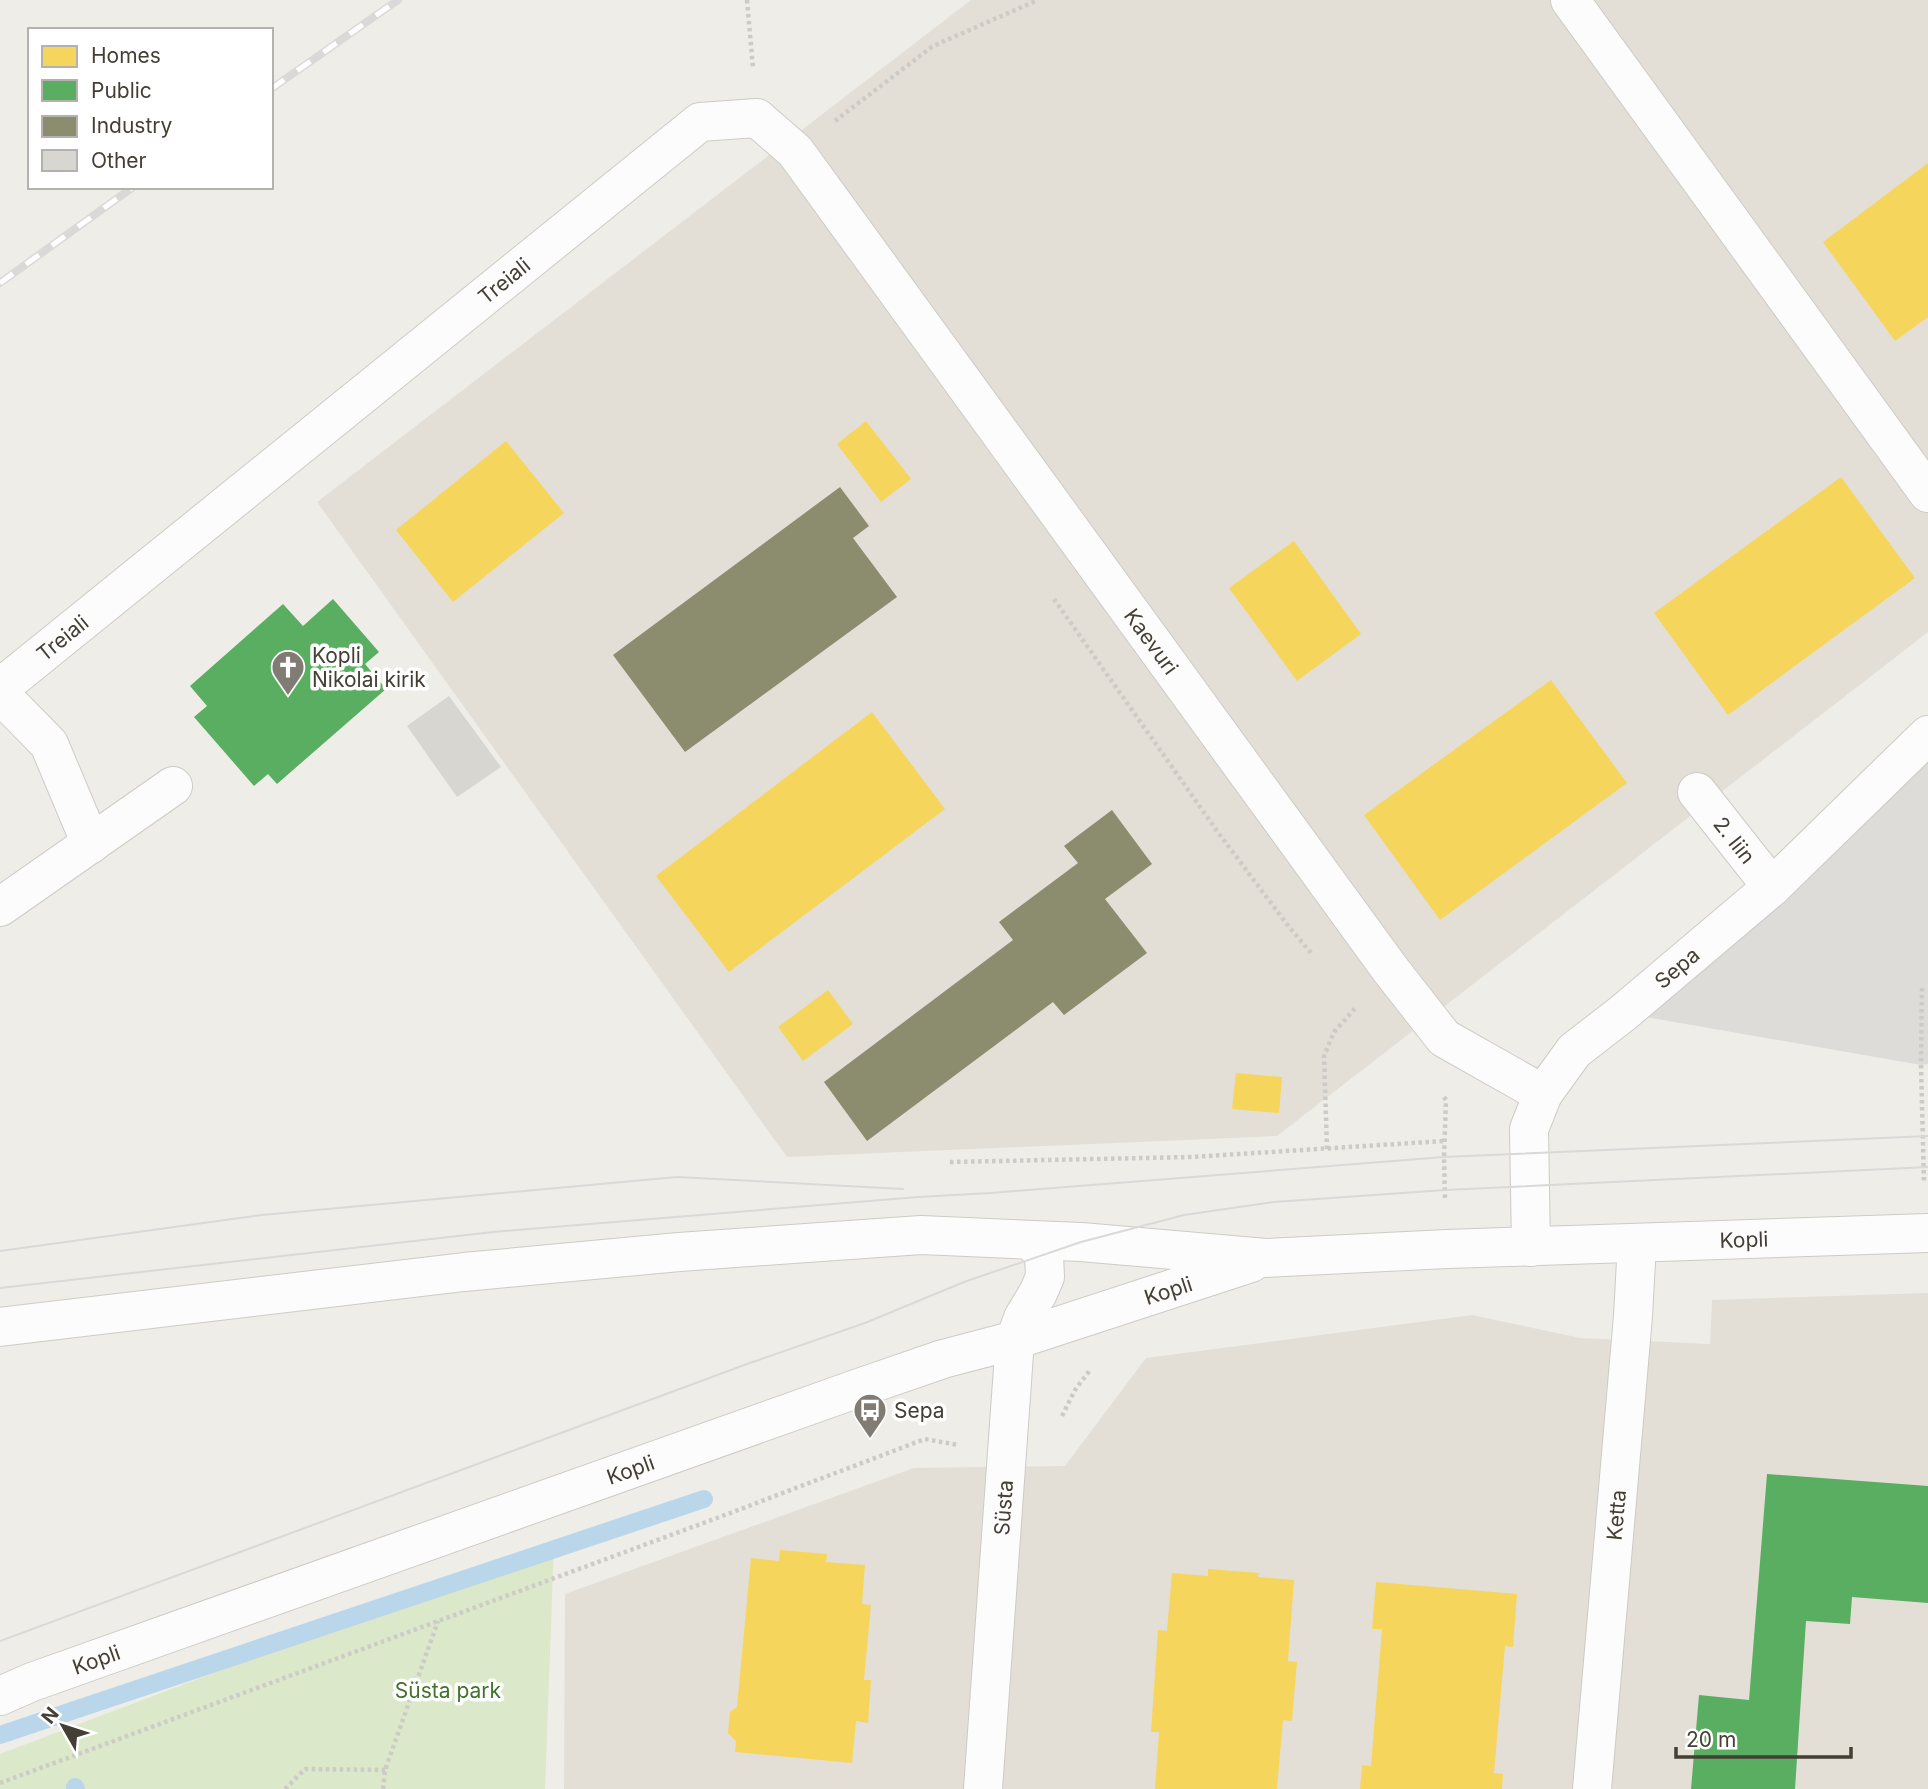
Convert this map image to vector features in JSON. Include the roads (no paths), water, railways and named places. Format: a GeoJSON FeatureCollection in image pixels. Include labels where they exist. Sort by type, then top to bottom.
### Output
{"type":"FeatureCollection","features":[{"type":"Feature","properties":{"kind":"street"},"geometry":{"type":"LineString","coordinates":[[1570,0],[1928,494]]}},
{"type":"Feature","properties":{"kind":"street","name":"Treiali"},"geometry":{"type":"LineString","coordinates":[[0,688],[700,121],[757,118],[795,151]]}},
{"type":"Feature","properties":{"kind":"street","name":"Kaevuri"},"geometry":{"type":"LineString","coordinates":[[795,151],[1374,947],[1444,1038],[1543,1094]]}},
{"type":"Feature","properties":{"kind":"street"},"geometry":{"type":"LineString","coordinates":[[0,694],[49,744],[91,844]]}},
{"type":"Feature","properties":{"kind":"street","name":"Sepa"},"geometry":{"type":"LineString","coordinates":[[1531,1247],[1528,1129],[1543,1094],[1574,1051],[1772,887],[1928,735]]}},
{"type":"Feature","properties":{"kind":"street"},"geometry":{"type":"LineString","coordinates":[[0,907],[173,786]]}},
{"type":"Feature","properties":{"kind":"street","name":"2. liin"},"geometry":{"type":"LineString","coordinates":[[1697,792],[1772,887]]}},
{"type":"Feature","properties":{"kind":"street","name":"Kopli"},"geometry":{"type":"LineString","coordinates":[[0,1327],[464,1272],[679,1252],[921,1235],[1081,1242],[1266,1258],[1447,1248],[1928,1233]]}},
{"type":"Feature","properties":{"kind":"street","name":"Süsta"},"geometry":{"type":"LineString","coordinates":[[982,1789],[1015,1340],[1045,1276],[1044,1255],[1031,1240]]}},
{"type":"Feature","properties":{"kind":"street","name":"Ketta"},"geometry":{"type":"LineString","coordinates":[[1592,1789],[1637,1243]]}},
{"type":"Feature","properties":{"kind":"street","name":"Kopli"},"geometry":{"type":"LineString","coordinates":[[0,1696],[32,1682],[943,1359],[1015,1340],[1266,1258]]}},
{"type":"Feature","properties":{"kind":"waterway"},"geometry":{"type":"LineString","coordinates":[[0,1735],[704,1499]]}},
{"type":"Feature","properties":{"kind":"tram line"},"geometry":{"type":"LineString","coordinates":[[0,1288],[493,1232],[918,1197],[1444,1157],[1928,1136]]}},
{"type":"Feature","properties":{"kind":"tram line"},"geometry":{"type":"LineString","coordinates":[[0,1641],[747,1364],[865,1323],[964,1282],[1081,1242],[1184,1215],[1274,1202],[1445,1190],[1928,1167]]}},
{"type":"Feature","properties":{"kind":"tram line"},"geometry":{"type":"LineString","coordinates":[[0,1251],[262,1215],[677,1177],[903,1189]]}},
{"type":"Feature","properties":{"kind":"railway"},"geometry":{"type":"LineString","coordinates":[[273,88],[398,0]]}},
{"type":"Feature","properties":{"kind":"railway"},"geometry":{"type":"LineString","coordinates":[[0,283],[130,189]]}},
{"type":"Feature","properties":{"kind":"place","name":"Kopli Nikolai kirik"},"geometry":{"type":"Point","coordinates":[288,697]}},
{"type":"Feature","properties":{"kind":"place","name":"Sepa"},"geometry":{"type":"Point","coordinates":[870,1440]}},
{"type":"Feature","properties":{"kind":"park label","name":"Süsta park"},"geometry":{"type":"Point","coordinates":[448,1690]}}]}
